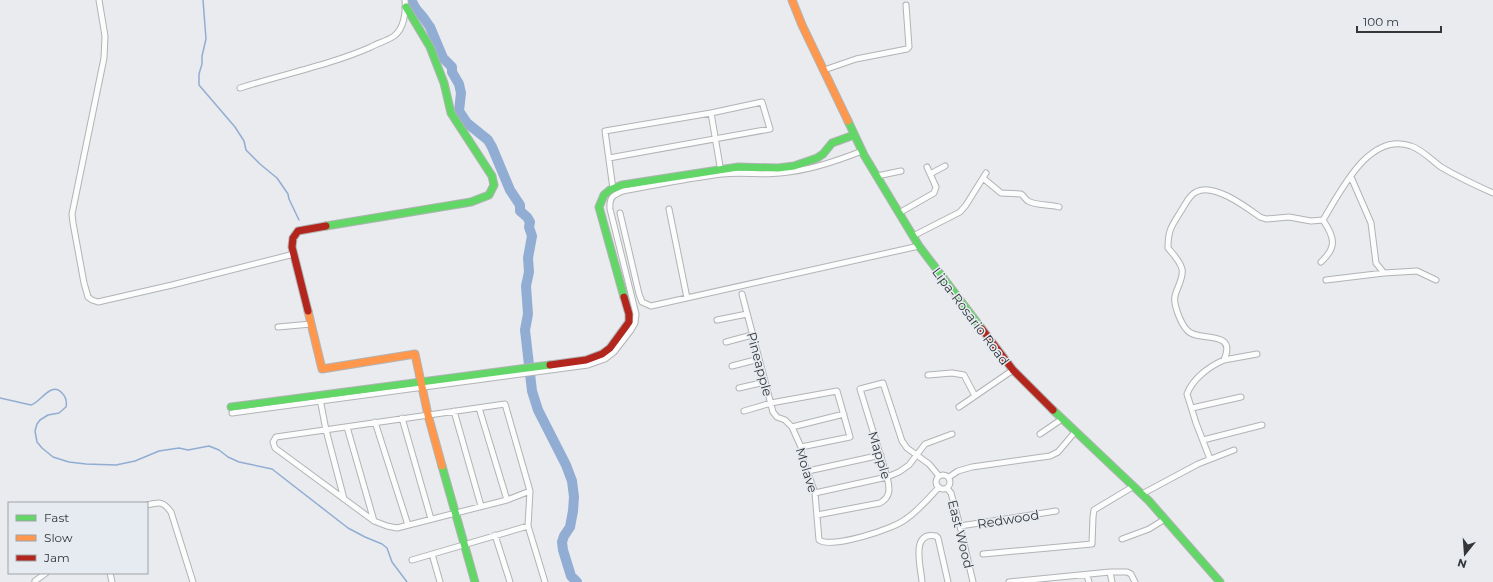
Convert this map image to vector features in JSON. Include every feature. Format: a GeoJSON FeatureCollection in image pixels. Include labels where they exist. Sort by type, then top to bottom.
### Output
{"type":"FeatureCollection","features":[{"type":"Feature","properties":{"kind":"street"},"geometry":{"type":"LineString","coordinates":[[99,0],[105,36],[104,58],[72,214],[84,283],[88,297],[98,302],[294,254]]}},
{"type":"Feature","properties":{"kind":"street","name":"Lipa-Rosario Road"},"geometry":{"type":"LineString","coordinates":[[794,1],[862,151],[919,246],[1013,370],[1075,432],[1142,494],[1220,582]]}},
{"type":"Feature","properties":{"kind":"street"},"geometry":{"type":"LineString","coordinates":[[405,3],[430,47],[444,83],[451,113],[492,176],[494,185],[488,194],[471,202],[298,231],[293,236],[292,241],[317,353],[322,369],[415,354],[420,385],[475,582]]}},
{"type":"Feature","properties":{"kind":"street"},"geometry":{"type":"LineString","coordinates":[[240,88],[355,54],[394,36],[399,31],[404,19],[405,3]]}},
{"type":"Feature","properties":{"kind":"street"},"geometry":{"type":"LineString","coordinates":[[824,70],[856,59],[909,47],[906,5]]}},
{"type":"Feature","properties":{"kind":"street"},"geometry":{"type":"LineString","coordinates":[[609,158],[770,129],[762,102],[711,113],[605,131],[613,189]]}},
{"type":"Feature","properties":{"kind":"street"},"geometry":{"type":"LineString","coordinates":[[711,113],[721,172]]}},
{"type":"Feature","properties":{"kind":"street"},"geometry":{"type":"LineString","coordinates":[[536,370],[586,360],[602,354],[610,348],[629,322],[629,314],[599,207],[603,195],[622,185],[721,172],[794,166],[817,158],[823,154],[832,143],[854,135]]}},
{"type":"Feature","properties":{"kind":"street"},"geometry":{"type":"LineString","coordinates":[[1323,220],[1351,176],[1364,160],[1377,149],[1395,143],[1412,146],[1460,179],[1493,193]]}},
{"type":"Feature","properties":{"kind":"street"},"geometry":{"type":"LineString","coordinates":[[232,410],[536,370],[588,365],[605,359],[614,352],[631,330],[635,324],[636,314],[610,209],[609,202],[614,194],[721,172],[795,172],[827,162],[844,159],[862,151]]}},
{"type":"Feature","properties":{"kind":"street"},"geometry":{"type":"LineString","coordinates":[[823,154],[827,162]]}},
{"type":"Feature","properties":{"kind":"street"},"geometry":{"type":"LineString","coordinates":[[930,174],[945,166]]}},
{"type":"Feature","properties":{"kind":"street"},"geometry":{"type":"LineString","coordinates":[[899,213],[934,193],[936,187],[927,167]]}},
{"type":"Feature","properties":{"kind":"street"},"geometry":{"type":"LineString","coordinates":[[877,176],[901,171]]}},
{"type":"Feature","properties":{"kind":"street"},"geometry":{"type":"LineString","coordinates":[[913,236],[960,212],[986,173]]}},
{"type":"Feature","properties":{"kind":"street"},"geometry":{"type":"LineString","coordinates":[[1351,176],[1371,223],[1376,263],[1384,274]]}},
{"type":"Feature","properties":{"kind":"street"},"geometry":{"type":"LineString","coordinates":[[983,178],[1001,193],[1021,194],[1027,200],[1035,203],[1051,204],[1059,207]]}},
{"type":"Feature","properties":{"kind":"street"},"geometry":{"type":"LineString","coordinates":[[1224,360],[1227,354],[1226,345],[1222,340],[1213,337],[1202,337],[1190,334],[1186,330],[1180,318],[1174,302],[1174,296],[1182,275],[1182,269],[1177,259],[1168,248],[1168,236],[1170,228],[1189,198],[1196,191],[1207,190],[1227,195],[1260,217],[1266,219],[1289,217],[1311,221],[1323,220]]}},
{"type":"Feature","properties":{"kind":"street"},"geometry":{"type":"LineString","coordinates":[[669,209],[687,298]]}},
{"type":"Feature","properties":{"kind":"street"},"geometry":{"type":"LineString","coordinates":[[620,212],[642,302],[651,306],[919,246]]}},
{"type":"Feature","properties":{"kind":"street"},"geometry":{"type":"LineString","coordinates":[[1321,262],[1330,254],[1332,248],[1330,230],[1323,220]]}},
{"type":"Feature","properties":{"kind":"street"},"geometry":{"type":"LineString","coordinates":[[1326,280],[1417,271],[1436,280]]}},
{"type":"Feature","properties":{"kind":"street","name":"Pineapple"},"geometry":{"type":"LineString","coordinates":[[742,294],[773,412],[777,417],[785,420],[792,426]]}},
{"type":"Feature","properties":{"kind":"street"},"geometry":{"type":"LineString","coordinates":[[717,320],[747,314]]}},
{"type":"Feature","properties":{"kind":"street"},"geometry":{"type":"LineString","coordinates":[[278,327],[311,324]]}},
{"type":"Feature","properties":{"kind":"street"},"geometry":{"type":"LineString","coordinates":[[726,342],[752,335]]}},
{"type":"Feature","properties":{"kind":"street"},"geometry":{"type":"LineString","coordinates":[[1210,460],[1188,396],[1189,389],[1200,376],[1211,367],[1224,360],[1256,354]]}},
{"type":"Feature","properties":{"kind":"street"},"geometry":{"type":"LineString","coordinates":[[732,366],[759,359]]}},
{"type":"Feature","properties":{"kind":"street"},"geometry":{"type":"LineString","coordinates":[[959,407],[1013,370]]}},
{"type":"Feature","properties":{"kind":"street"},"geometry":{"type":"LineString","coordinates":[[928,375],[952,373],[964,375],[975,396]]}},
{"type":"Feature","properties":{"kind":"street"},"geometry":{"type":"LineString","coordinates":[[739,388],[765,382]]}},
{"type":"Feature","properties":{"kind":"street","name":"Mapple"},"geometry":{"type":"LineString","coordinates":[[817,515],[880,503],[886,500],[889,494],[887,477],[860,389],[883,383],[902,441],[907,448],[916,455]]}},
{"type":"Feature","properties":{"kind":"street"},"geometry":{"type":"LineString","coordinates":[[744,411],[771,403],[837,391],[850,437],[801,447]]}},
{"type":"Feature","properties":{"kind":"street"},"geometry":{"type":"LineString","coordinates":[[320,398],[326,430],[344,499]]}},
{"type":"Feature","properties":{"kind":"street"},"geometry":{"type":"LineString","coordinates":[[1192,408],[1241,398]]}},
{"type":"Feature","properties":{"kind":"street"},"geometry":{"type":"LineString","coordinates":[[530,491],[507,500],[397,528],[374,521],[275,448],[273,442],[276,437],[505,404],[530,491],[528,526],[545,582]]}},
{"type":"Feature","properties":{"kind":"street"},"geometry":{"type":"LineString","coordinates":[[479,408],[507,500]]}},
{"type":"Feature","properties":{"kind":"street"},"geometry":{"type":"LineString","coordinates":[[454,411],[481,506]]}},
{"type":"Feature","properties":{"kind":"street"},"geometry":{"type":"LineString","coordinates":[[792,426],[844,414]]}},
{"type":"Feature","properties":{"kind":"street"},"geometry":{"type":"LineString","coordinates":[[402,418],[431,519]]}},
{"type":"Feature","properties":{"kind":"street"},"geometry":{"type":"LineString","coordinates":[[1040,434],[1062,419]]}},
{"type":"Feature","properties":{"kind":"street"},"geometry":{"type":"LineString","coordinates":[[375,422],[408,525]]}},
{"type":"Feature","properties":{"kind":"street"},"geometry":{"type":"LineString","coordinates":[[1203,440],[1262,425]]}},
{"type":"Feature","properties":{"kind":"street"},"geometry":{"type":"LineString","coordinates":[[347,426],[374,521]]}},
{"type":"Feature","properties":{"kind":"street","name":"Molave"},"geometry":{"type":"LineString","coordinates":[[792,426],[801,447],[802,457],[815,493],[819,540],[822,542],[831,543],[888,529],[905,520],[918,510],[939,487]]}},
{"type":"Feature","properties":{"kind":"street"},"geometry":{"type":"LineString","coordinates":[[949,477],[958,471],[972,467],[1050,456],[1058,452],[1075,432]]}},
{"type":"Feature","properties":{"kind":"street"},"geometry":{"type":"LineString","coordinates":[[815,493],[887,477],[899,472],[925,444],[952,434]]}},
{"type":"Feature","properties":{"kind":"street"},"geometry":{"type":"LineString","coordinates":[[1142,494],[1198,464],[1234,450]]}},
{"type":"Feature","properties":{"kind":"street"},"geometry":{"type":"LineString","coordinates":[[808,471],[880,455]]}},
{"type":"Feature","properties":{"kind":"street"},"geometry":{"type":"LineString","coordinates":[[916,455],[929,464],[939,476]]}},
{"type":"Feature","properties":{"kind":"street"},"geometry":{"type":"LineString","coordinates":[[939,476],[946,475],[949,477]]}},
{"type":"Feature","properties":{"kind":"street"},"geometry":{"type":"LineString","coordinates":[[939,476],[936,481],[941,488],[947,488],[950,482],[949,477]]}},
{"type":"Feature","properties":{"kind":"street"},"geometry":{"type":"LineString","coordinates":[[983,554],[1092,544],[1094,510],[1134,486]]}},
{"type":"Feature","properties":{"kind":"street","name":"East Wood"},"geometry":{"type":"LineString","coordinates":[[947,488],[951,493],[973,582]]}},
{"type":"Feature","properties":{"kind":"street"},"geometry":{"type":"LineString","coordinates":[[148,505],[162,503],[171,512],[193,582]]}},
{"type":"Feature","properties":{"kind":"street","name":"Redwood"},"geometry":{"type":"LineString","coordinates":[[960,526],[1056,511]]}},
{"type":"Feature","properties":{"kind":"street"},"geometry":{"type":"LineString","coordinates":[[1122,538],[1149,529],[1165,519]]}},
{"type":"Feature","properties":{"kind":"street"},"geometry":{"type":"LineString","coordinates":[[412,560],[528,526]]}},
{"type":"Feature","properties":{"kind":"street"},"geometry":{"type":"LineString","coordinates":[[495,535],[510,582]]}},
{"type":"Feature","properties":{"kind":"street"},"geometry":{"type":"LineString","coordinates":[[922,582],[919,542],[923,537],[931,535],[938,538],[948,582]]}},
{"type":"Feature","properties":{"kind":"street"},"geometry":{"type":"LineString","coordinates":[[432,554],[440,582]]}},
{"type":"Feature","properties":{"kind":"street"},"geometry":{"type":"LineString","coordinates":[[1110,572],[1112,582]]}},
{"type":"Feature","properties":{"kind":"street"},"geometry":{"type":"LineString","coordinates":[[1009,582],[1047,580],[1110,572],[1129,572],[1135,582]]}},
{"type":"Feature","properties":{"kind":"street"},"geometry":{"type":"LineString","coordinates":[[35,581],[45,574]]}},
{"type":"Feature","properties":{"kind":"street"},"geometry":{"type":"LineString","coordinates":[[1087,576],[1089,582]]}},
{"type":"Feature","properties":{"kind":"waterway"},"geometry":{"type":"LineString","coordinates":[[203,0],[206,39],[199,74],[199,85],[235,127],[244,141],[246,150],[277,178],[288,194],[299,220]]}},
{"type":"Feature","properties":{"kind":"waterway"},"geometry":{"type":"LineString","coordinates":[[411,0],[430,27],[443,58],[452,67],[452,72],[459,84],[461,93],[459,111],[467,123],[488,140],[510,190],[520,205],[520,211],[530,222],[529,227],[532,236],[528,258],[529,272],[526,286],[528,314],[525,330],[532,391],[538,410],[566,465],[572,481],[574,497],[573,511],[570,527],[562,542],[571,576],[577,582]]}},
{"type":"Feature","properties":{"kind":"waterway"},"geometry":{"type":"LineString","coordinates":[[0,398],[31,405],[46,393],[54,389],[62,393],[66,400],[66,407],[59,413],[48,415],[40,420],[35,431],[37,442],[42,448],[53,457],[69,462],[116,465],[135,461],[159,451],[179,448],[188,450],[209,446],[239,462],[272,469],[348,528],[382,544],[387,548],[392,562],[407,582]]}},
{"type":"Feature","properties":{"kind":"traffic: fast"},"geometry":{"type":"LineString","coordinates":[[326,226],[471,202],[489,195],[494,185],[492,176],[451,113],[444,83],[430,47],[406,7]]}},
{"type":"Feature","properties":{"kind":"traffic: fast"},"geometry":{"type":"LineString","coordinates":[[848,121],[864,155],[919,246],[982,329]]}},
{"type":"Feature","properties":{"kind":"traffic: fast"},"geometry":{"type":"LineString","coordinates":[[624,297],[599,207],[604,195],[610,190],[622,185],[738,167],[778,168],[794,166],[817,158],[823,154],[832,143],[854,135]]}},
{"type":"Feature","properties":{"kind":"traffic: fast"},"geometry":{"type":"LineString","coordinates":[[231,407],[550,365]]}},
{"type":"Feature","properties":{"kind":"traffic: fast"},"geometry":{"type":"LineString","coordinates":[[1053,410],[1149,501],[1220,582]]}},
{"type":"Feature","properties":{"kind":"traffic: fast"},"geometry":{"type":"LineString","coordinates":[[442,466],[475,582]]}},
{"type":"Feature","properties":{"kind":"traffic: slow"},"geometry":{"type":"LineString","coordinates":[[792,0],[802,25],[848,121]]}},
{"type":"Feature","properties":{"kind":"traffic: slow"},"geometry":{"type":"LineString","coordinates":[[308,311],[322,369],[415,354],[428,415],[442,466]]}},
{"type":"Feature","properties":{"kind":"traffic: jam"},"geometry":{"type":"LineString","coordinates":[[308,311],[292,247],[293,238],[298,231],[326,226]]}},
{"type":"Feature","properties":{"kind":"traffic: jam"},"geometry":{"type":"LineString","coordinates":[[550,365],[586,360],[602,354],[610,348],[629,322],[629,314],[624,297]]}},
{"type":"Feature","properties":{"kind":"traffic: jam"},"geometry":{"type":"LineString","coordinates":[[982,329],[1013,370],[1053,410]]}}]}
